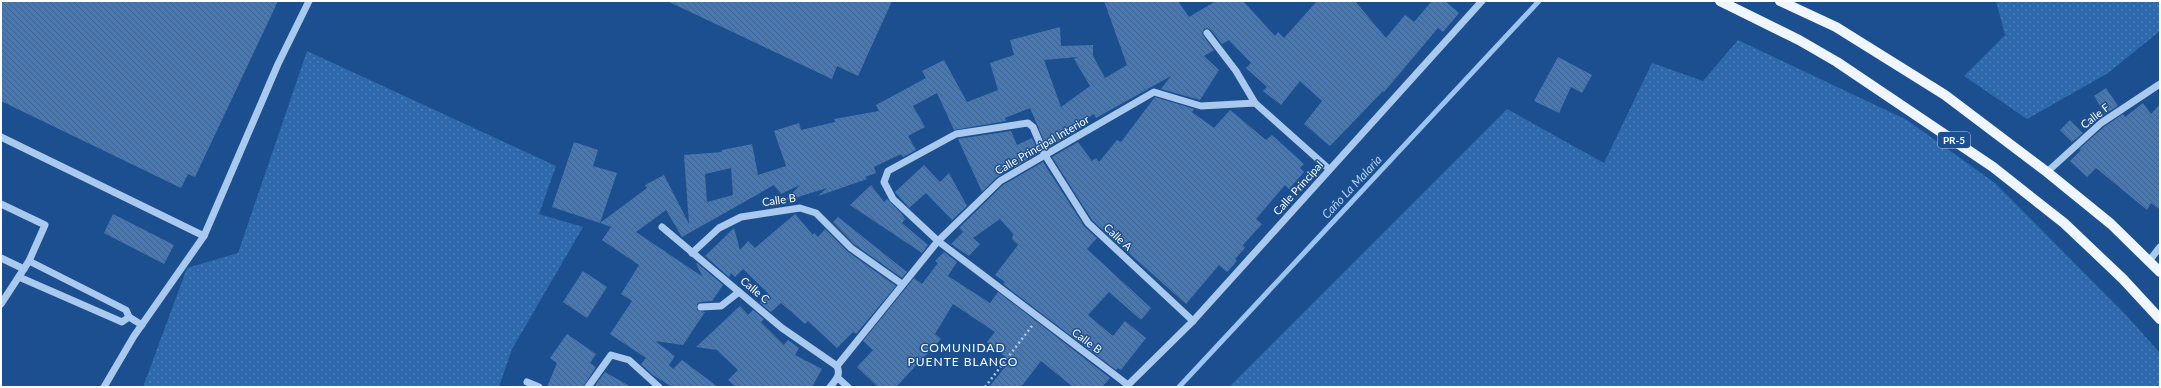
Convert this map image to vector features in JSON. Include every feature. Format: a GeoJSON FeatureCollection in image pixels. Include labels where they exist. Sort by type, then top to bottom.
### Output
{"type":"FeatureCollection","features":[{"type":"Feature","properties":{"kind":"main road","name":"PR-5"},"geometry":{"type":"LineString","coordinates":[[1720,1],[1799,40],[1837,62],[1993,167],[2064,223],[2123,280],[2160,319]]}},
{"type":"Feature","properties":{"kind":"main road","name":"PR-5"},"geometry":{"type":"LineString","coordinates":[[1780,1],[1836,27],[1945,95],[2047,172],[2111,224],[2160,272]]}},
{"type":"Feature","properties":{"kind":"street"},"geometry":{"type":"LineString","coordinates":[[104,387],[142,325],[204,236],[278,64],[309,1]]}},
{"type":"Feature","properties":{"kind":"street","name":"Calle Principal"},"geometry":{"type":"LineString","coordinates":[[1127,386],[1193,321],[1482,1]]}},
{"type":"Feature","properties":{"kind":"street"},"geometry":{"type":"LineString","coordinates":[[1207,33],[1236,71],[1255,103],[1329,169]]}},
{"type":"Feature","properties":{"kind":"street","name":"Calle F"},"geometry":{"type":"LineString","coordinates":[[2047,172],[2101,123],[2160,84]]}},
{"type":"Feature","properties":{"kind":"street","name":"Calle Principal Interior"},"geometry":{"type":"LineString","coordinates":[[837,366],[938,241],[1000,181],[1154,92],[1201,106],[1255,103]]}},
{"type":"Feature","properties":{"kind":"street","name":"Calle A"},"geometry":{"type":"LineString","coordinates":[[938,241],[893,199],[884,182],[888,171],[956,134],[1028,123],[1033,127],[1045,155],[1088,223],[1193,321]]}},
{"type":"Feature","properties":{"kind":"street"},"geometry":{"type":"LineString","coordinates":[[1,137],[204,236]]}},
{"type":"Feature","properties":{"kind":"street"},"geometry":{"type":"LineString","coordinates":[[1,204],[45,225],[29,261],[1,304]]}},
{"type":"Feature","properties":{"kind":"street","name":"Calle B"},"geometry":{"type":"LineString","coordinates":[[692,253],[719,228],[741,217],[800,208],[816,213],[851,248],[902,284]]}},
{"type":"Feature","properties":{"kind":"street","name":"Calle C"},"geometry":{"type":"LineString","coordinates":[[662,226],[782,328],[837,366]]}},
{"type":"Feature","properties":{"kind":"street","name":"Calle B"},"geometry":{"type":"LineString","coordinates":[[938,241],[1127,386]]}},
{"type":"Feature","properties":{"kind":"street"},"geometry":{"type":"LineString","coordinates":[[2149,261],[2160,247]]}},
{"type":"Feature","properties":{"kind":"street"},"geometry":{"type":"LineString","coordinates":[[1,258],[24,269]]}},
{"type":"Feature","properties":{"kind":"street"},"geometry":{"type":"LineString","coordinates":[[29,261],[126,310],[129,317],[142,325]]}},
{"type":"Feature","properties":{"kind":"street"},"geometry":{"type":"LineString","coordinates":[[19,277],[122,322],[129,317]]}},
{"type":"Feature","properties":{"kind":"street"},"geometry":{"type":"LineString","coordinates":[[701,307],[721,306],[739,292]]}},
{"type":"Feature","properties":{"kind":"street"},"geometry":{"type":"LineString","coordinates":[[588,387],[611,355],[629,360],[659,387]]}},
{"type":"Feature","properties":{"kind":"street"},"geometry":{"type":"LineString","coordinates":[[830,387],[838,378],[839,371],[837,366]]}},
{"type":"Feature","properties":{"kind":"street"},"geometry":{"type":"LineString","coordinates":[[838,378],[848,387]]}},
{"type":"Feature","properties":{"kind":"street"},"geometry":{"type":"LineString","coordinates":[[527,382],[539,387]]}},
{"type":"Feature","properties":{"kind":"path"},"geometry":{"type":"LineString","coordinates":[[985,387],[1038,317]]}},
{"type":"Feature","properties":{"kind":"shaded area"},"geometry":{"type":"Polygon","coordinates":[[[1996,1],[2160,1],[2160,31],[2108,73],[2027,119],[1964,76],[2005,35],[1996,1]]]}},
{"type":"Feature","properties":{"kind":"shaded area"},"geometry":{"type":"Polygon","coordinates":[[[1738,40],[1907,120],[1995,183],[2126,315],[2160,353],[2160,387],[1229,387],[1507,109],[1604,163],[1652,63],[1703,81],[1738,40]]]}},
{"type":"Feature","properties":{"kind":"shaded area"},"geometry":{"type":"Polygon","coordinates":[[[307,51],[556,166],[539,214],[583,227],[512,349],[499,387],[143,387],[187,268],[238,253],[307,51]]]}},
{"type":"Feature","properties":{"kind":"building"},"geometry":{"type":"Polygon","coordinates":[[[1,1],[278,1],[195,177],[188,174],[181,188],[1,101],[1,1]]]}},
{"type":"Feature","properties":{"kind":"building"},"geometry":{"type":"Polygon","coordinates":[[[667,1],[892,1],[858,76],[837,66],[832,79],[667,1]]]}},
{"type":"Feature","properties":{"kind":"building"},"geometry":{"type":"Polygon","coordinates":[[[1104,1],[1178,1],[1189,17],[1216,1],[1243,1],[1275,36],[1278,32],[1284,38],[1317,1],[1355,1],[1386,38],[1405,15],[1414,22],[1432,1],[1445,1],[1459,13],[1443,32],[1438,28],[1384,92],[1383,91],[1330,146],[1304,124],[1322,101],[1300,81],[1281,105],[1263,91],[1267,87],[1246,68],[1251,63],[1229,40],[1222,44],[1211,30],[1207,28],[1204,29],[1202,34],[1214,50],[1204,56],[1219,70],[1200,100],[1161,89],[1171,76],[1096,118],[1094,114],[1069,131],[1072,134],[1047,148],[1030,108],[1005,118],[1006,121],[954,130],[937,93],[913,106],[925,127],[908,136],[916,150],[903,157],[901,154],[874,167],[876,173],[865,177],[867,179],[818,196],[827,188],[785,201],[800,185],[781,194],[774,185],[682,237],[666,210],[636,232],[703,277],[696,264],[697,263],[723,285],[712,301],[700,302],[697,304],[697,310],[705,312],[683,345],[655,341],[675,356],[669,365],[673,369],[682,360],[718,387],[672,387],[653,375],[641,364],[646,358],[610,334],[632,301],[621,294],[639,265],[602,240],[611,227],[600,223],[647,188],[645,185],[664,175],[689,224],[684,155],[722,152],[722,150],[752,144],[758,175],[786,166],[774,131],[799,123],[801,130],[835,122],[834,119],[879,111],[876,105],[926,78],[922,71],[944,60],[967,102],[998,90],[990,63],[1014,55],[1010,40],[1060,27],[1061,46],[1093,45],[1093,56],[1105,78],[1127,65],[1104,1]],[[1078,57],[1044,60],[1061,107],[1090,86],[1074,59],[1078,57]],[[731,168],[705,174],[707,202],[733,195],[731,168]]]}},
{"type":"Feature","properties":{"kind":"building"},"geometry":{"type":"Polygon","coordinates":[[[1558,57],[1592,75],[1582,93],[1571,87],[1559,113],[1534,101],[1558,57]]]}},
{"type":"Feature","properties":{"kind":"building"},"geometry":{"type":"Polygon","coordinates":[[[2106,88],[2118,106],[2105,114],[2094,96],[2106,88]]]}},
{"type":"Feature","properties":{"kind":"building"},"geometry":{"type":"Polygon","coordinates":[[[1155,97],[1194,109],[1192,112],[1214,128],[1230,110],[1266,140],[1272,135],[1304,164],[1300,168],[1304,172],[1289,189],[1285,185],[1256,219],[1262,224],[1243,245],[1245,248],[1235,259],[1237,261],[1227,272],[1219,265],[1186,304],[1092,220],[1052,157],[1078,142],[1092,161],[1096,158],[1099,162],[1117,140],[1121,142],[1155,97]]]}},
{"type":"Feature","properties":{"kind":"building"},"geometry":{"type":"Polygon","coordinates":[[[2143,103],[2151,114],[2160,104],[2160,210],[2151,203],[2147,210],[2096,168],[2087,177],[2070,161],[2081,150],[2079,149],[2104,127],[2123,114],[2125,117],[2143,103]]]}},
{"type":"Feature","properties":{"kind":"building"},"geometry":{"type":"Polygon","coordinates":[[[2070,120],[2083,133],[2072,142],[2060,130],[2070,120]]]}},
{"type":"Feature","properties":{"kind":"building"},"geometry":{"type":"Polygon","coordinates":[[[1011,131],[1017,145],[1032,138],[1039,153],[997,177],[982,192],[958,139],[1011,131]]]}},
{"type":"Feature","properties":{"kind":"building"},"geometry":{"type":"Polygon","coordinates":[[[574,142],[598,150],[593,166],[617,173],[600,223],[552,207],[574,142]]]}},
{"type":"Feature","properties":{"kind":"building"},"geometry":{"type":"Polygon","coordinates":[[[1043,162],[1084,226],[1097,238],[1087,249],[1151,308],[1141,320],[1109,292],[1088,315],[1113,336],[1125,321],[1146,338],[1121,370],[1118,368],[1116,370],[1003,284],[1005,282],[995,275],[1018,245],[1012,239],[1013,234],[1000,219],[973,238],[980,244],[969,256],[951,244],[963,232],[959,228],[1003,185],[1043,162]]]}},
{"type":"Feature","properties":{"kind":"building"},"geometry":{"type":"Polygon","coordinates":[[[924,165],[940,182],[949,173],[967,206],[952,220],[926,193],[909,208],[895,192],[924,165]]]}},
{"type":"Feature","properties":{"kind":"building"},"geometry":{"type":"Polygon","coordinates":[[[871,185],[884,202],[887,199],[902,214],[905,219],[902,223],[928,245],[922,253],[850,205],[871,185]]]}},
{"type":"Feature","properties":{"kind":"building"},"geometry":{"type":"Polygon","coordinates":[[[113,214],[174,245],[164,264],[104,233],[113,214]]]}},
{"type":"Feature","properties":{"kind":"building"},"geometry":{"type":"Polygon","coordinates":[[[795,214],[813,235],[814,233],[818,237],[825,229],[848,252],[896,286],[856,334],[853,332],[837,348],[808,321],[805,324],[781,303],[771,312],[760,303],[768,293],[743,269],[735,277],[731,273],[729,277],[705,256],[734,228],[740,250],[748,241],[755,248],[795,214]]]}},
{"type":"Feature","properties":{"kind":"building"},"geometry":{"type":"Polygon","coordinates":[[[838,217],[907,272],[902,278],[854,244],[833,222],[838,217]]]}},
{"type":"Feature","properties":{"kind":"building"},"geometry":{"type":"Polygon","coordinates":[[[944,252],[957,262],[948,276],[990,303],[998,292],[1110,378],[1102,387],[1073,387],[1041,361],[1021,387],[989,387],[1010,361],[987,342],[995,332],[953,304],[935,334],[941,339],[896,387],[878,387],[857,367],[873,350],[863,341],[914,278],[922,284],[938,263],[935,261],[944,252]]]}},
{"type":"Feature","properties":{"kind":"building"},"geometry":{"type":"Polygon","coordinates":[[[583,271],[607,287],[587,318],[563,302],[583,271]]]}},
{"type":"Feature","properties":{"kind":"building"},"geometry":{"type":"Polygon","coordinates":[[[740,306],[748,315],[753,310],[764,319],[761,322],[784,345],[788,340],[799,348],[795,355],[822,369],[812,387],[736,387],[728,380],[738,370],[717,350],[696,347],[740,306]]]}},
{"type":"Feature","properties":{"kind":"building"},"geometry":{"type":"Polygon","coordinates":[[[567,334],[596,354],[590,363],[596,367],[583,387],[547,387],[557,363],[550,358],[567,334]]]}},
{"type":"Feature","properties":{"kind":"building"},"geometry":{"type":"Polygon","coordinates":[[[605,372],[631,387],[594,387],[605,372]]]}},
{"type":"Feature","properties":{"kind":"waterway","name":"Caño La Malaria"},"geometry":{"type":"LineString","coordinates":[[1179,387],[1539,1]]}},
{"type":"Feature","properties":{"kind":"district","name":"COMUNIDAD PUENTE BLANCO"},"geometry":{"type":"Point","coordinates":[963,355]}}]}
